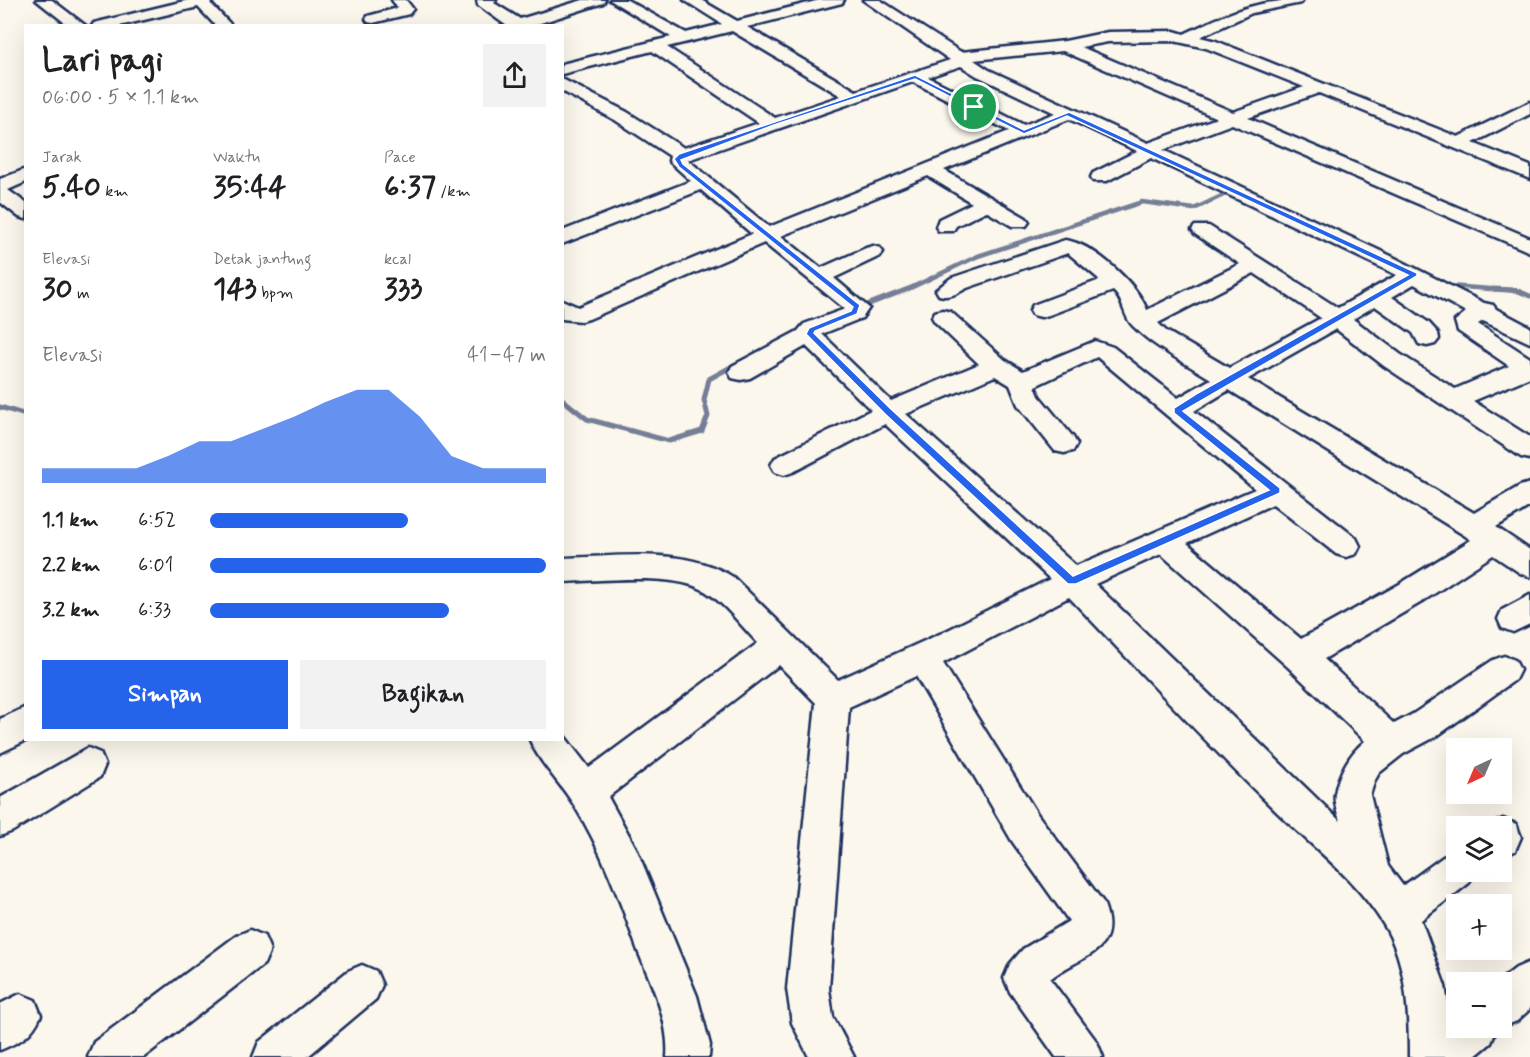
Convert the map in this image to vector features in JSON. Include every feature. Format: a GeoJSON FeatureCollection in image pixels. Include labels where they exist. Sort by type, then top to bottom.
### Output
{"type":"FeatureCollection","features":[{"type":"Feature","properties":{"kind":"street"},"geometry":{"type":"LineString","coordinates":[[372,17],[404,11],[406,9],[399,0]]}},
{"type":"Feature","properties":{"kind":"street"},"geometry":{"type":"LineString","coordinates":[[489,0],[483,2],[514,24]]}},
{"type":"Feature","properties":{"kind":"street"},"geometry":{"type":"LineString","coordinates":[[517,24],[568,3],[598,0]]}},
{"type":"Feature","properties":{"kind":"street"},"geometry":{"type":"LineString","coordinates":[[617,0],[685,39]]}},
{"type":"Feature","properties":{"kind":"street"},"geometry":{"type":"LineString","coordinates":[[691,0],[855,97]]}},
{"type":"Feature","properties":{"kind":"street"},"geometry":{"type":"LineString","coordinates":[[779,0],[799,10]]}},
{"type":"Feature","properties":{"kind":"street"},"geometry":{"type":"LineString","coordinates":[[564,69],[837,0]]}},
{"type":"Feature","properties":{"kind":"street"},"geometry":{"type":"LineString","coordinates":[[870,0],[958,59],[1067,114],[1414,275],[1485,310],[1530,336]]}},
{"type":"Feature","properties":{"kind":"street"},"geometry":{"type":"LineString","coordinates":[[1186,38],[1248,10],[1296,0]]}},
{"type":"Feature","properties":{"kind":"street"},"geometry":{"type":"LineString","coordinates":[[107,24],[202,1],[223,24]]}},
{"type":"Feature","properties":{"kind":"street"},"geometry":{"type":"LineString","coordinates":[[49,4],[75,2]]}},
{"type":"Feature","properties":{"kind":"street"},"geometry":{"type":"LineString","coordinates":[[49,4],[76,24]]}},
{"type":"Feature","properties":{"kind":"street"},"geometry":{"type":"LineString","coordinates":[[741,372],[810,334],[812,329],[854,313],[858,308],[681,165],[678,159],[682,155],[915,77],[958,59],[1065,46],[1108,37],[1132,35],[1186,38],[1211,44],[1530,173]]}},
{"type":"Feature","properties":{"kind":"street"},"geometry":{"type":"LineString","coordinates":[[655,46],[772,124]]}},
{"type":"Feature","properties":{"kind":"street"},"geometry":{"type":"LineString","coordinates":[[1065,46],[1530,246]]}},
{"type":"Feature","properties":{"kind":"street"},"geometry":{"type":"LineString","coordinates":[[915,77],[1024,132]]}},
{"type":"Feature","properties":{"kind":"street"},"geometry":{"type":"LineString","coordinates":[[564,85],[621,116],[682,155]]}},
{"type":"Feature","properties":{"kind":"street"},"geometry":{"type":"LineString","coordinates":[[1100,177],[1147,151],[1319,87]]}},
{"type":"Feature","properties":{"kind":"street"},"geometry":{"type":"LineString","coordinates":[[1458,144],[1530,107]]}},
{"type":"Feature","properties":{"kind":"street"},"geometry":{"type":"LineString","coordinates":[[564,310],[570,314],[582,314],[766,235],[1067,114]]}},
{"type":"Feature","properties":{"kind":"street"},"geometry":{"type":"LineString","coordinates":[[930,169],[1019,222]]}},
{"type":"Feature","properties":{"kind":"street"},"geometry":{"type":"LineString","coordinates":[[0,186],[24,176]]}},
{"type":"Feature","properties":{"kind":"street"},"geometry":{"type":"LineString","coordinates":[[564,237],[703,183]]}},
{"type":"Feature","properties":{"kind":"street"},"geometry":{"type":"LineString","coordinates":[[0,193],[24,211]]}},
{"type":"Feature","properties":{"kind":"street"},"geometry":{"type":"LineString","coordinates":[[946,227],[946,224],[953,219],[987,203]]}},
{"type":"Feature","properties":{"kind":"street"},"geometry":{"type":"LineString","coordinates":[[1202,230],[1337,318],[1392,360],[1530,450]]}},
{"type":"Feature","properties":{"kind":"street"},"geometry":{"type":"LineString","coordinates":[[947,290],[959,283],[1069,245],[1082,252],[1131,298],[1142,322],[1158,336],[1484,534],[1530,565]]}},
{"type":"Feature","properties":{"kind":"street"},"geometry":{"type":"LineString","coordinates":[[819,277],[873,252]]}},
{"type":"Feature","properties":{"kind":"street"},"geometry":{"type":"LineString","coordinates":[[1142,322],[1254,265],[1258,266]]}},
{"type":"Feature","properties":{"kind":"street"},"geometry":{"type":"LineString","coordinates":[[1177,411],[1199,396],[1414,275]]}},
{"type":"Feature","properties":{"kind":"street"},"geometry":{"type":"LineString","coordinates":[[1041,310],[1115,282]]}},
{"type":"Feature","properties":{"kind":"street"},"geometry":{"type":"LineString","coordinates":[[1376,296],[1421,328],[1428,339]]}},
{"type":"Feature","properties":{"kind":"street"},"geometry":{"type":"LineString","coordinates":[[1485,310],[1466,321],[1466,326],[1529,368]]}},
{"type":"Feature","properties":{"kind":"street"},"geometry":{"type":"LineString","coordinates":[[943,317],[996,366],[1021,380],[1034,378],[1093,349],[1100,349],[1346,546]]}},
{"type":"Feature","properties":{"kind":"street"},"geometry":{"type":"LineString","coordinates":[[810,334],[888,411],[1072,581],[1290,800],[1371,875],[1399,913],[1417,958],[1425,986],[1430,1022],[1430,1057]]}},
{"type":"Feature","properties":{"kind":"street"},"geometry":{"type":"LineString","coordinates":[[784,465],[888,411],[996,366]]}},
{"type":"Feature","properties":{"kind":"street"},"geometry":{"type":"LineString","coordinates":[[1453,400],[1529,368]]}},
{"type":"Feature","properties":{"kind":"street"},"geometry":{"type":"LineString","coordinates":[[1021,380],[1027,399],[1064,444]]}},
{"type":"Feature","properties":{"kind":"street"},"geometry":{"type":"LineString","coordinates":[[832,698],[906,666],[1001,620],[1072,581],[1276,491]]}},
{"type":"Feature","properties":{"kind":"street"},"geometry":{"type":"LineString","coordinates":[[1299,657],[1409,594],[1530,494]]}},
{"type":"Feature","properties":{"kind":"street"},"geometry":{"type":"LineString","coordinates":[[1164,540],[1299,657],[1391,742]]}},
{"type":"Feature","properties":{"kind":"street"},"geometry":{"type":"LineString","coordinates":[[564,570],[668,568],[703,575],[722,586],[782,644],[832,698],[824,823],[808,989],[813,1023],[833,1057]]}},
{"type":"Feature","properties":{"kind":"street"},"geometry":{"type":"LineString","coordinates":[[586,792],[782,644]]}},
{"type":"Feature","properties":{"kind":"street"},"geometry":{"type":"LineString","coordinates":[[906,666],[1089,916],[1088,933],[1051,954],[1029,970],[1024,978],[1082,1057]]}},
{"type":"Feature","properties":{"kind":"street"},"geometry":{"type":"LineString","coordinates":[[1371,875],[1352,795],[1367,761],[1391,742],[1425,725],[1504,670]]}},
{"type":"Feature","properties":{"kind":"street"},"geometry":{"type":"LineString","coordinates":[[0,737],[24,723]]}},
{"type":"Feature","properties":{"kind":"street"},"geometry":{"type":"LineString","coordinates":[[548,741],[586,792],[623,861],[676,996],[689,1045],[688,1057]]}},
{"type":"Feature","properties":{"kind":"street"},"geometry":{"type":"LineString","coordinates":[[0,818],[88,765]]}},
{"type":"Feature","properties":{"kind":"street"},"geometry":{"type":"LineString","coordinates":[[1399,913],[1446,878]]}},
{"type":"Feature","properties":{"kind":"street"},"geometry":{"type":"LineString","coordinates":[[109,1057],[250,950]]}},
{"type":"Feature","properties":{"kind":"street"},"geometry":{"type":"LineString","coordinates":[[1512,997],[1530,982]]}},
{"type":"Feature","properties":{"kind":"street"},"geometry":{"type":"LineString","coordinates":[[274,1057],[362,985]]}},
{"type":"Feature","properties":{"kind":"street"},"geometry":{"type":"LineString","coordinates":[[1435,1057],[1464,1038]]}},
{"type":"Feature","properties":{"kind":"waterway"},"geometry":{"type":"LineString","coordinates":[[904,291],[978,256],[1142,202],[1194,209],[1232,191]]}},
{"type":"Feature","properties":{"kind":"waterway"},"geometry":{"type":"LineString","coordinates":[[1449,286],[1518,291]]}},
{"type":"Feature","properties":{"kind":"waterway"},"geometry":{"type":"LineString","coordinates":[[859,308],[908,289]]}},
{"type":"Feature","properties":{"kind":"waterway"},"geometry":{"type":"LineString","coordinates":[[1493,289],[1516,290],[1530,296]]}},
{"type":"Feature","properties":{"kind":"waterway"},"geometry":{"type":"LineString","coordinates":[[564,401],[587,419],[669,441],[702,431],[708,416],[704,400],[709,379],[738,363]]}},
{"type":"Feature","properties":{"kind":"waterway"},"geometry":{"type":"LineString","coordinates":[[0,407],[24,414]]}},
{"type":"Feature","properties":{"kind":"route"},"geometry":{"type":"LineString","coordinates":[[915,77],[974,107],[1024,132],[1067,114],[1414,275],[1199,396],[1177,411],[1276,491],[1072,581],[888,411],[810,334],[812,329],[854,313],[858,308],[681,165],[678,159],[682,155],[915,77]]}}]}
